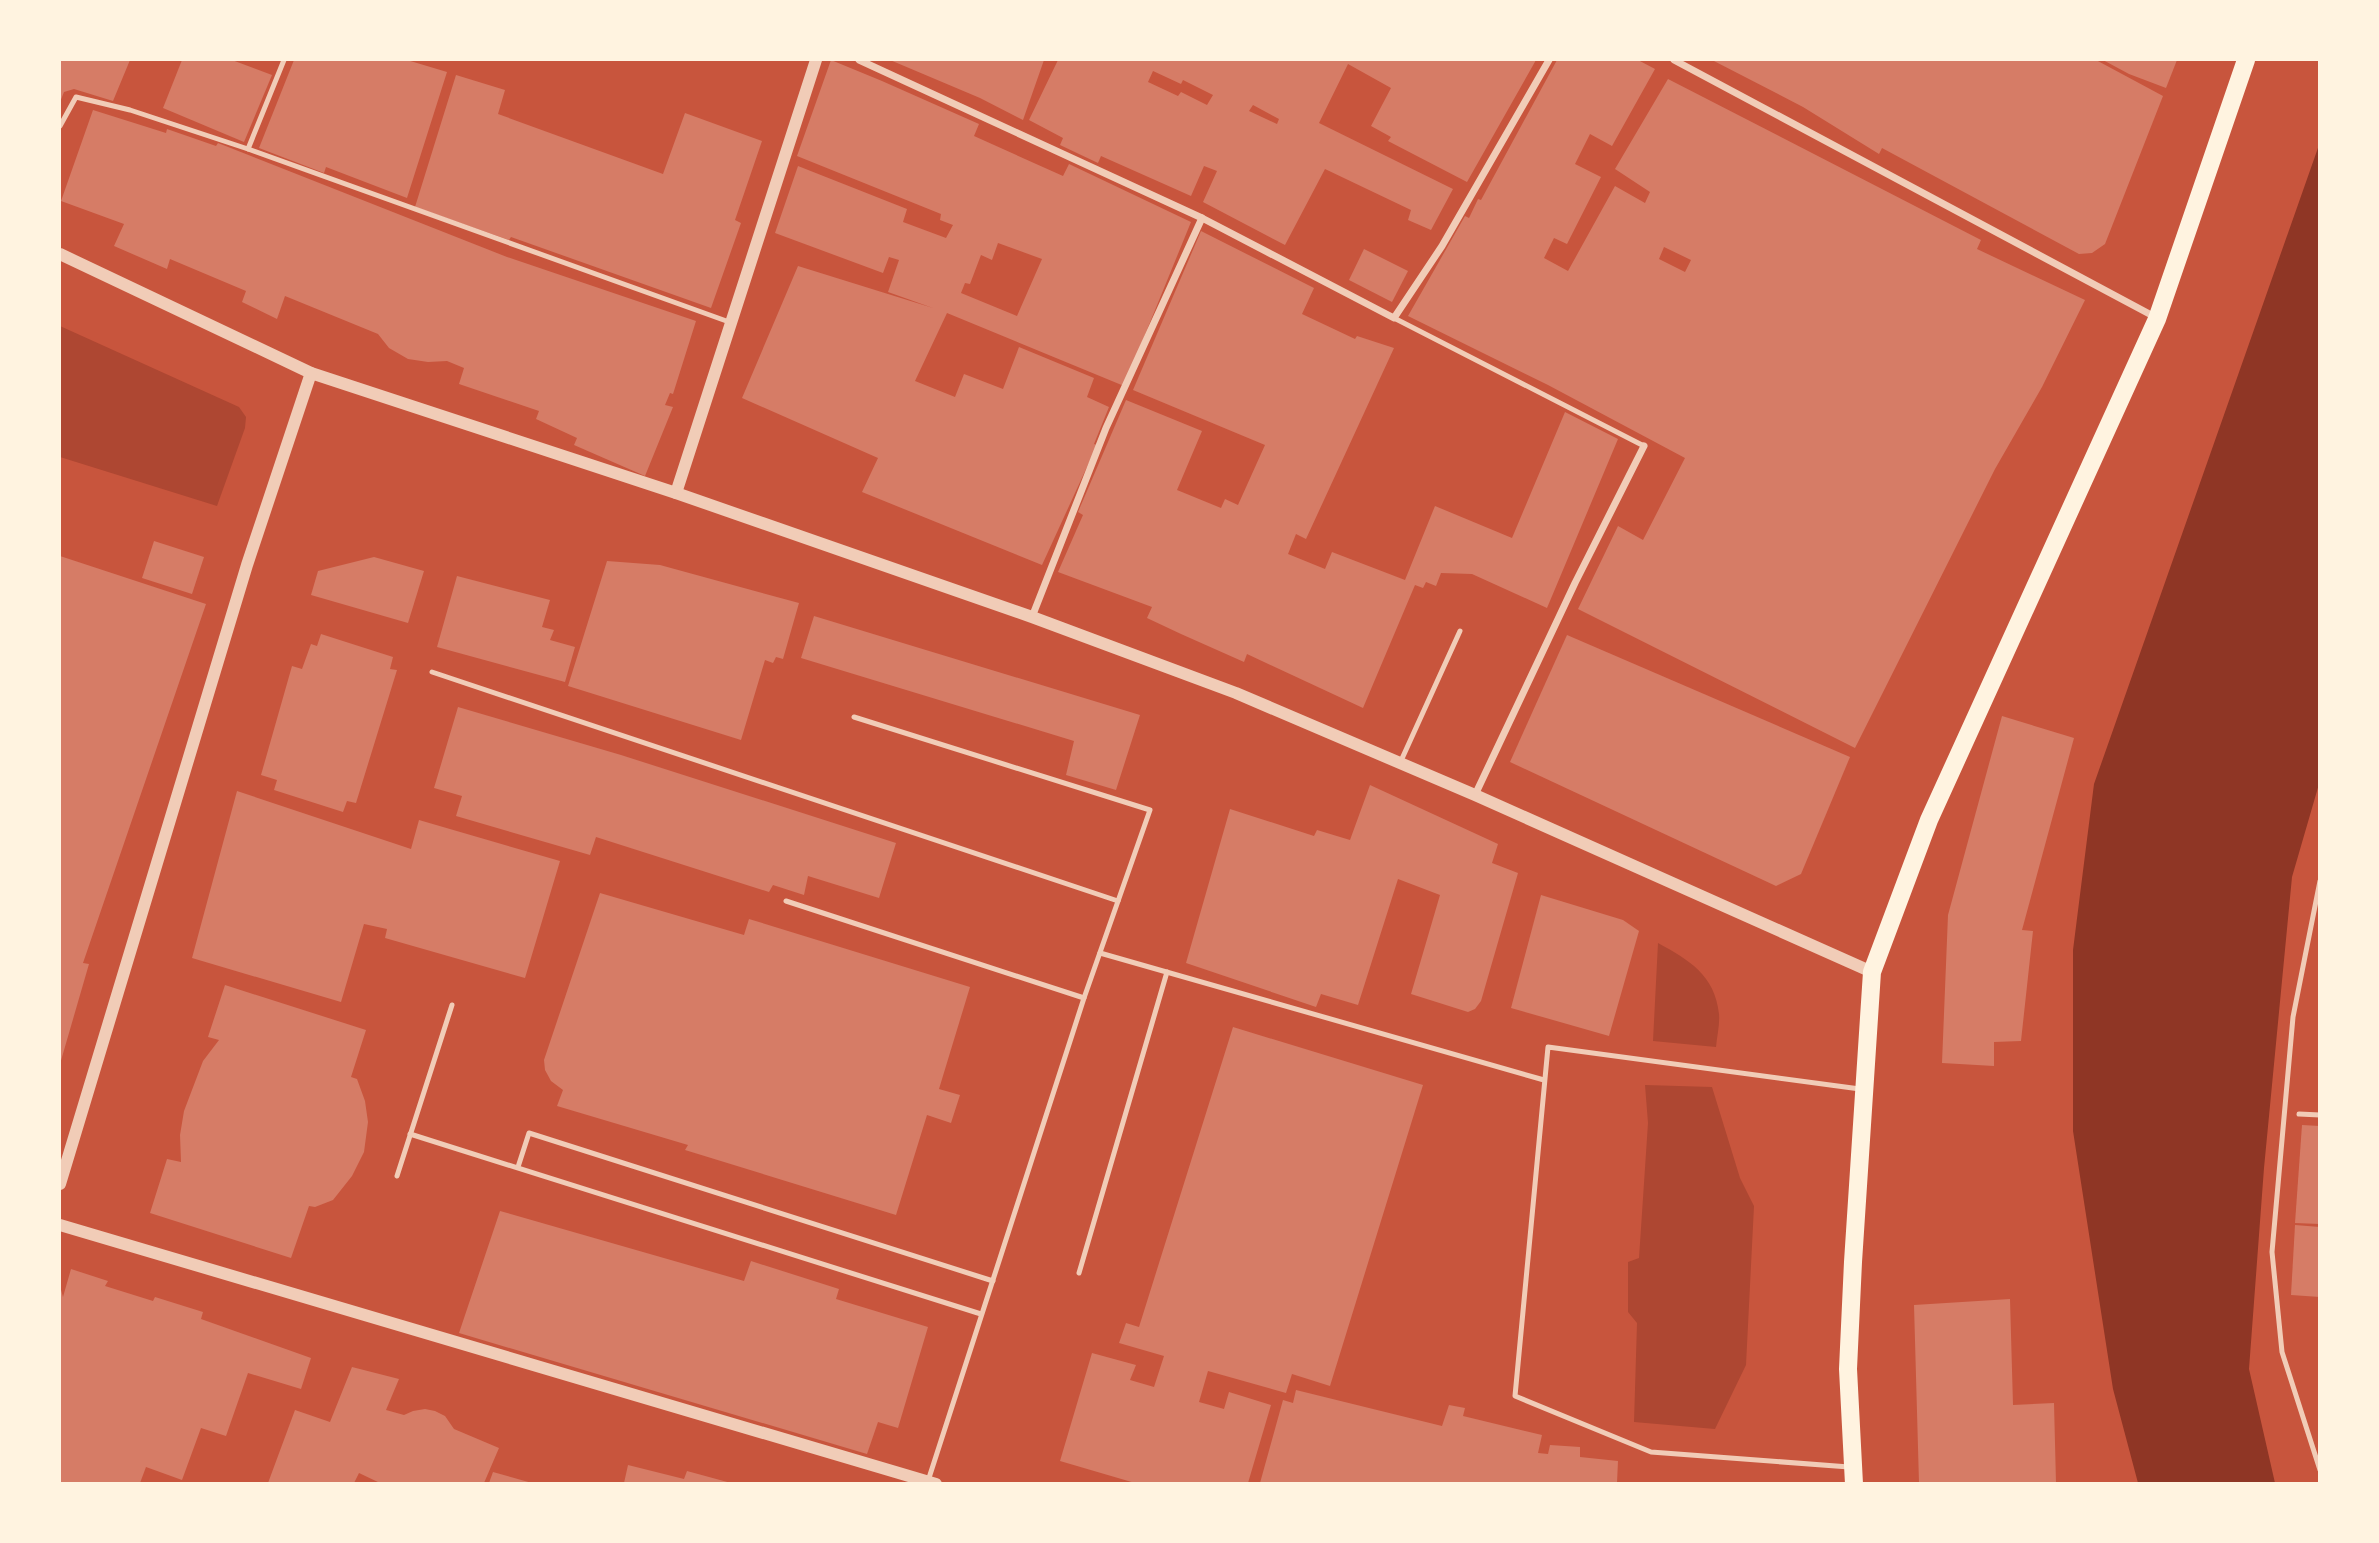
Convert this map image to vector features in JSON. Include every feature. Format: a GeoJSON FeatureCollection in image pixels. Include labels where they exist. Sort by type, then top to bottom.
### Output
{"type":"FeatureCollection","features":[{"type":"Feature","properties":{"kind":"main road"},"geometry":{"type":"LineString","coordinates":[[1853,1475],[1848,1369],[1872,972],[1929,820],[2157,318],[2246,60]]}},
{"type":"Feature","properties":{"kind":"street"},"geometry":{"type":"LineString","coordinates":[[676,493],[817,60]]}},
{"type":"Feature","properties":{"kind":"street"},"geometry":{"type":"LineString","coordinates":[[859,60],[1202,218],[1394,318],[1447,238],[1549,60]]}},
{"type":"Feature","properties":{"kind":"street"},"geometry":{"type":"LineString","coordinates":[[1674,60],[2157,318]]}},
{"type":"Feature","properties":{"kind":"street"},"geometry":{"type":"LineString","coordinates":[[1032,617],[1106,428],[1202,218]]}},
{"type":"Feature","properties":{"kind":"street"},"geometry":{"type":"LineString","coordinates":[[60,254],[311,373],[676,493],[1032,617],[1236,693],[1475,795],[1872,972]]}},
{"type":"Feature","properties":{"kind":"street"},"geometry":{"type":"LineString","coordinates":[[60,1184],[247,565],[311,373]]}},
{"type":"Feature","properties":{"kind":"street"},"geometry":{"type":"LineString","coordinates":[[1475,795],[1575,583],[1644,446]]}},
{"type":"Feature","properties":{"kind":"street"},"geometry":{"type":"LineString","coordinates":[[60,1225],[932,1482]]}},
{"type":"Feature","properties":{"kind":"lane"},"geometry":{"type":"LineString","coordinates":[[248,149],[284,60]]}},
{"type":"Feature","properties":{"kind":"lane"},"geometry":{"type":"LineString","coordinates":[[60,126],[76,97],[130,110],[248,149],[732,323]]}},
{"type":"Feature","properties":{"kind":"lane"},"geometry":{"type":"LineString","coordinates":[[1394,318],[1644,446]]}},
{"type":"Feature","properties":{"kind":"lane"},"geometry":{"type":"LineString","coordinates":[[1400,763],[1460,631]]}},
{"type":"Feature","properties":{"kind":"lane"},"geometry":{"type":"LineString","coordinates":[[432,672],[1118,901]]}},
{"type":"Feature","properties":{"kind":"lane"},"geometry":{"type":"LineString","coordinates":[[854,717],[1150,810],[1084,998],[981,1314],[932,1482]]}},
{"type":"Feature","properties":{"kind":"lane"},"geometry":{"type":"LineString","coordinates":[[2319,881],[2293,1017],[2272,1252],[2282,1352],[2319,1470]]}},
{"type":"Feature","properties":{"kind":"lane"},"geometry":{"type":"LineString","coordinates":[[786,901],[1084,998]]}},
{"type":"Feature","properties":{"kind":"lane"},"geometry":{"type":"LineString","coordinates":[[1100,953],[1544,1080]]}},
{"type":"Feature","properties":{"kind":"lane"},"geometry":{"type":"LineString","coordinates":[[1079,1273],[1167,972]]}},
{"type":"Feature","properties":{"kind":"lane"},"geometry":{"type":"LineString","coordinates":[[397,1176],[452,1005]]}},
{"type":"Feature","properties":{"kind":"lane"},"geometry":{"type":"LineString","coordinates":[[1853,1475],[1651,1452],[1515,1396],[1548,1047],[1863,1090]]}},
{"type":"Feature","properties":{"kind":"lane"},"geometry":{"type":"LineString","coordinates":[[2299,1114],[2319,1115]]}},
{"type":"Feature","properties":{"kind":"lane"},"geometry":{"type":"LineString","coordinates":[[518,1167],[530,1133],[993,1281]]}},
{"type":"Feature","properties":{"kind":"lane"},"geometry":{"type":"LineString","coordinates":[[410,1134],[981,1314]]}},
{"type":"Feature","properties":{"kind":"shaded area"},"geometry":{"type":"Polygon","coordinates":[[[2319,145],[2319,784],[2292,877],[2264,1168],[2249,1369],[2275,1483],[2138,1483],[2113,1389],[2073,1131],[2073,950],[2094,784],[2319,145]]]}},
{"type":"Feature","properties":{"kind":"shaded area"},"geometry":{"type":"Polygon","coordinates":[[[60,326],[239,407],[246,417],[245,428],[217,506],[60,457],[60,326]]]}},
{"type":"Feature","properties":{"kind":"shaded area"},"geometry":{"type":"Polygon","coordinates":[[[1658,943],[1699,970],[1712,989],[1719,1014],[1716,1047],[1653,1041],[1658,943]]]}},
{"type":"Feature","properties":{"kind":"shaded area"},"geometry":{"type":"Polygon","coordinates":[[[1645,1085],[1712,1087],[1740,1178],[1754,1206],[1746,1365],[1715,1429],[1634,1422],[1637,1323],[1628,1312],[1628,1262],[1639,1258],[1648,1123],[1645,1085]]]}},
{"type":"Feature","properties":{"kind":"building"},"geometry":{"type":"Polygon","coordinates":[[[60,60],[130,60],[113,101],[74,89],[64,92],[60,102],[60,60]]]}},
{"type":"Feature","properties":{"kind":"building"},"geometry":{"type":"Polygon","coordinates":[[[182,60],[232,60],[272,75],[244,142],[163,108],[182,60]]]}},
{"type":"Feature","properties":{"kind":"building"},"geometry":{"type":"Polygon","coordinates":[[[294,60],[407,60],[447,72],[407,198],[326,167],[324,173],[259,148],[294,60]]]}},
{"type":"Feature","properties":{"kind":"building"},"geometry":{"type":"Polygon","coordinates":[[[831,60],[979,124],[974,136],[1063,176],[1069,164],[1191,222],[1124,386],[947,313],[915,381],[955,397],[964,374],[1003,389],[1019,347],[1094,378],[1087,397],[1109,407],[1094,444],[1097,445],[1042,565],[862,492],[878,458],[742,398],[798,266],[933,308],[888,292],[899,260],[889,257],[883,273],[775,233],[798,166],[907,209],[903,222],[946,238],[953,225],[940,220],[941,214],[797,156],[831,60]],[[998,243],[992,260],[981,255],[970,284],[965,283],[961,293],[1017,316],[1042,259],[998,243]]]}},
{"type":"Feature","properties":{"kind":"building"},"geometry":{"type":"Polygon","coordinates":[[[890,60],[1044,60],[1023,120],[980,98],[890,60]]]}},
{"type":"Feature","properties":{"kind":"building"},"geometry":{"type":"Polygon","coordinates":[[[1058,60],[1536,60],[1467,182],[1388,141],[1391,137],[1371,126],[1391,88],[1348,64],[1319,123],[1453,189],[1431,230],[1408,220],[1411,210],[1325,169],[1285,245],[1203,202],[1217,171],[1204,166],[1191,196],[1101,156],[1098,163],[1060,145],[1063,138],[1029,120],[1058,60]],[[1153,71],[1148,82],[1178,96],[1181,92],[1207,105],[1213,95],[1183,80],[1181,84],[1153,71]],[[1253,105],[1249,111],[1277,124],[1279,119],[1253,105]]]}},
{"type":"Feature","properties":{"kind":"building"},"geometry":{"type":"Polygon","coordinates":[[[1557,60],[1638,60],[1655,69],[1612,146],[1590,134],[1575,164],[1601,177],[1567,244],[1554,238],[1544,258],[1568,271],[1615,186],[1645,203],[1650,192],[1615,169],[1668,79],[1981,240],[1977,249],[2085,300],[2042,387],[1995,469],[1855,748],[1578,609],[1618,526],[1643,540],[1685,458],[1548,385],[1408,316],[1465,216],[1469,218],[1478,199],[1481,200],[1557,60]],[[1664,247],[1659,259],[1685,272],[1691,260],[1664,247]]]}},
{"type":"Feature","properties":{"kind":"building"},"geometry":{"type":"Polygon","coordinates":[[[1712,60],[2096,60],[2163,96],[2105,244],[2092,253],[2079,254],[1882,148],[1879,154],[1803,107],[1712,60]]]}},
{"type":"Feature","properties":{"kind":"building"},"geometry":{"type":"Polygon","coordinates":[[[2103,60],[2177,60],[2166,88],[2129,74],[2103,60]]]}},
{"type":"Feature","properties":{"kind":"building"},"geometry":{"type":"Polygon","coordinates":[[[456,75],[505,90],[498,114],[663,174],[685,113],[762,141],[735,220],[741,223],[711,308],[511,237],[509,240],[415,207],[456,75]]]}},
{"type":"Feature","properties":{"kind":"building"},"geometry":{"type":"Polygon","coordinates":[[[93,110],[166,133],[167,129],[216,146],[218,143],[507,257],[696,321],[673,394],[670,393],[665,405],[673,407],[645,476],[574,445],[577,438],[536,419],[539,411],[459,384],[464,368],[447,361],[408,359],[389,348],[378,334],[285,296],[277,319],[242,302],[246,291],[170,259],[167,269],[114,246],[124,224],[61,201],[93,110]]]}},
{"type":"Feature","properties":{"kind":"building"},"geometry":{"type":"Polygon","coordinates":[[[1201,231],[1314,288],[1302,314],[1355,339],[1357,336],[1394,348],[1306,539],[1296,534],[1288,554],[1325,569],[1332,552],[1405,580],[1435,506],[1512,538],[1565,412],[1618,439],[1547,608],[1472,574],[1441,573],[1436,586],[1426,582],[1423,588],[1415,585],[1363,708],[1247,654],[1244,662],[1181,634],[1147,618],[1152,607],[1058,572],[1083,515],[1078,512],[1126,400],[1202,431],[1177,490],[1221,508],[1225,499],[1238,505],[1265,445],[1133,390],[1201,231]]]}},
{"type":"Feature","properties":{"kind":"building"},"geometry":{"type":"Polygon","coordinates":[[[1364,249],[1408,271],[1392,302],[1349,280],[1364,249]]]}},
{"type":"Feature","properties":{"kind":"building"},"geometry":{"type":"Polygon","coordinates":[[[154,541],[204,557],[192,594],[142,578],[154,541]]]}},
{"type":"Feature","properties":{"kind":"building"},"geometry":{"type":"Polygon","coordinates":[[[60,556],[206,604],[83,963],[89,964],[60,1064],[60,556]]]}},
{"type":"Feature","properties":{"kind":"building"},"geometry":{"type":"Polygon","coordinates":[[[374,557],[424,571],[408,623],[311,595],[318,571],[374,557]]]}},
{"type":"Feature","properties":{"kind":"building"},"geometry":{"type":"Polygon","coordinates":[[[607,561],[660,565],[799,603],[783,659],[776,657],[773,663],[765,660],[741,740],[568,686],[607,561]]]}},
{"type":"Feature","properties":{"kind":"building"},"geometry":{"type":"Polygon","coordinates":[[[457,576],[550,600],[542,627],[554,630],[550,640],[575,647],[565,682],[437,647],[457,576]]]}},
{"type":"Feature","properties":{"kind":"building"},"geometry":{"type":"Polygon","coordinates":[[[814,616],[1140,715],[1116,790],[1066,775],[1074,741],[801,658],[814,616]]]}},
{"type":"Feature","properties":{"kind":"building"},"geometry":{"type":"Polygon","coordinates":[[[321,634],[393,657],[390,669],[397,670],[356,803],[347,801],[343,812],[274,790],[277,780],[261,775],[292,666],[302,669],[311,644],[317,646],[321,634]]]}},
{"type":"Feature","properties":{"kind":"building"},"geometry":{"type":"Polygon","coordinates":[[[1567,635],[1850,757],[1801,874],[1776,886],[1510,762],[1567,635]]]}},
{"type":"Feature","properties":{"kind":"building"},"geometry":{"type":"Polygon","coordinates":[[[458,707],[621,755],[896,843],[879,898],[808,876],[804,895],[773,885],[769,892],[596,837],[590,855],[456,816],[462,796],[434,788],[458,707]]]}},
{"type":"Feature","properties":{"kind":"building"},"geometry":{"type":"Polygon","coordinates":[[[2002,716],[2074,738],[2022,930],[2033,931],[2021,1041],[1994,1042],[1994,1066],[1942,1063],[1948,915],[2002,716]]]}},
{"type":"Feature","properties":{"kind":"building"},"geometry":{"type":"Polygon","coordinates":[[[1370,785],[1498,844],[1492,863],[1518,873],[1481,1001],[1475,1009],[1468,1012],[1411,994],[1440,895],[1398,879],[1358,1005],[1321,994],[1316,1007],[1186,963],[1230,809],[1314,836],[1317,830],[1350,840],[1370,785]]]}},
{"type":"Feature","properties":{"kind":"building"},"geometry":{"type":"Polygon","coordinates":[[[237,791],[411,849],[419,820],[560,861],[525,978],[385,938],[387,929],[364,924],[341,1002],[192,958],[237,791]]]}},
{"type":"Feature","properties":{"kind":"building"},"geometry":{"type":"Polygon","coordinates":[[[600,893],[744,935],[749,919],[970,987],[939,1089],[960,1095],[951,1123],[927,1115],[896,1215],[685,1150],[688,1145],[557,1106],[563,1090],[551,1081],[545,1070],[544,1060],[600,893]]]}},
{"type":"Feature","properties":{"kind":"building"},"geometry":{"type":"Polygon","coordinates":[[[1541,895],[1623,920],[1639,931],[1609,1036],[1511,1008],[1541,895]]]}},
{"type":"Feature","properties":{"kind":"building"},"geometry":{"type":"Polygon","coordinates":[[[225,985],[366,1030],[351,1077],[357,1079],[365,1101],[368,1122],[364,1152],[352,1176],[333,1200],[315,1207],[309,1206],[291,1258],[150,1213],[167,1159],[181,1162],[180,1135],[184,1111],[203,1061],[219,1040],[208,1037],[225,985]]]}},
{"type":"Feature","properties":{"kind":"building"},"geometry":{"type":"Polygon","coordinates":[[[1233,1027],[1423,1085],[1330,1386],[1292,1374],[1286,1393],[1208,1371],[1199,1402],[1224,1409],[1229,1392],[1271,1405],[1248,1483],[1135,1483],[1060,1461],[1092,1353],[1136,1365],[1130,1380],[1154,1387],[1164,1356],[1119,1343],[1126,1323],[1139,1327],[1233,1027]]]}},
{"type":"Feature","properties":{"kind":"building"},"geometry":{"type":"Polygon","coordinates":[[[2302,1125],[2320,1126],[2320,1224],[2295,1223],[2302,1125]]]}},
{"type":"Feature","properties":{"kind":"building"},"geometry":{"type":"Polygon","coordinates":[[[500,1211],[744,1281],[751,1261],[839,1289],[836,1299],[928,1327],[898,1428],[878,1422],[867,1454],[459,1333],[500,1211]]]}},
{"type":"Feature","properties":{"kind":"building"},"geometry":{"type":"Polygon","coordinates":[[[2295,1225],[2320,1227],[2320,1297],[2291,1295],[2295,1225]]]}},
{"type":"Feature","properties":{"kind":"building"},"geometry":{"type":"Polygon","coordinates":[[[71,1269],[108,1281],[105,1286],[153,1301],[155,1297],[203,1312],[201,1319],[311,1358],[301,1389],[248,1373],[226,1436],[201,1428],[182,1480],[146,1467],[140,1483],[60,1483],[60,1286],[63,1297],[71,1269]]]}},
{"type":"Feature","properties":{"kind":"building"},"geometry":{"type":"Polygon","coordinates":[[[2010,1299],[2013,1405],[2054,1403],[2056,1483],[1919,1483],[1914,1305],[2010,1299]]]}},
{"type":"Feature","properties":{"kind":"building"},"geometry":{"type":"Polygon","coordinates":[[[352,1367],[399,1379],[386,1410],[404,1415],[425,1409],[435,1411],[445,1416],[454,1429],[499,1448],[484,1483],[380,1483],[359,1473],[354,1483],[268,1483],[295,1410],[330,1422],[352,1367]]]}},
{"type":"Feature","properties":{"kind":"building"},"geometry":{"type":"Polygon","coordinates":[[[1296,1390],[1442,1426],[1449,1405],[1465,1408],[1463,1416],[1542,1435],[1538,1453],[1548,1454],[1550,1445],[1580,1447],[1580,1457],[1618,1461],[1617,1483],[1260,1483],[1283,1400],[1293,1403],[1296,1390]]]}},
{"type":"Feature","properties":{"kind":"building"},"geometry":{"type":"Polygon","coordinates":[[[628,1465],[684,1479],[687,1471],[731,1483],[624,1483],[628,1465]]]}},
{"type":"Feature","properties":{"kind":"building"},"geometry":{"type":"Polygon","coordinates":[[[493,1472],[532,1483],[489,1483],[493,1472]]]}}]}
